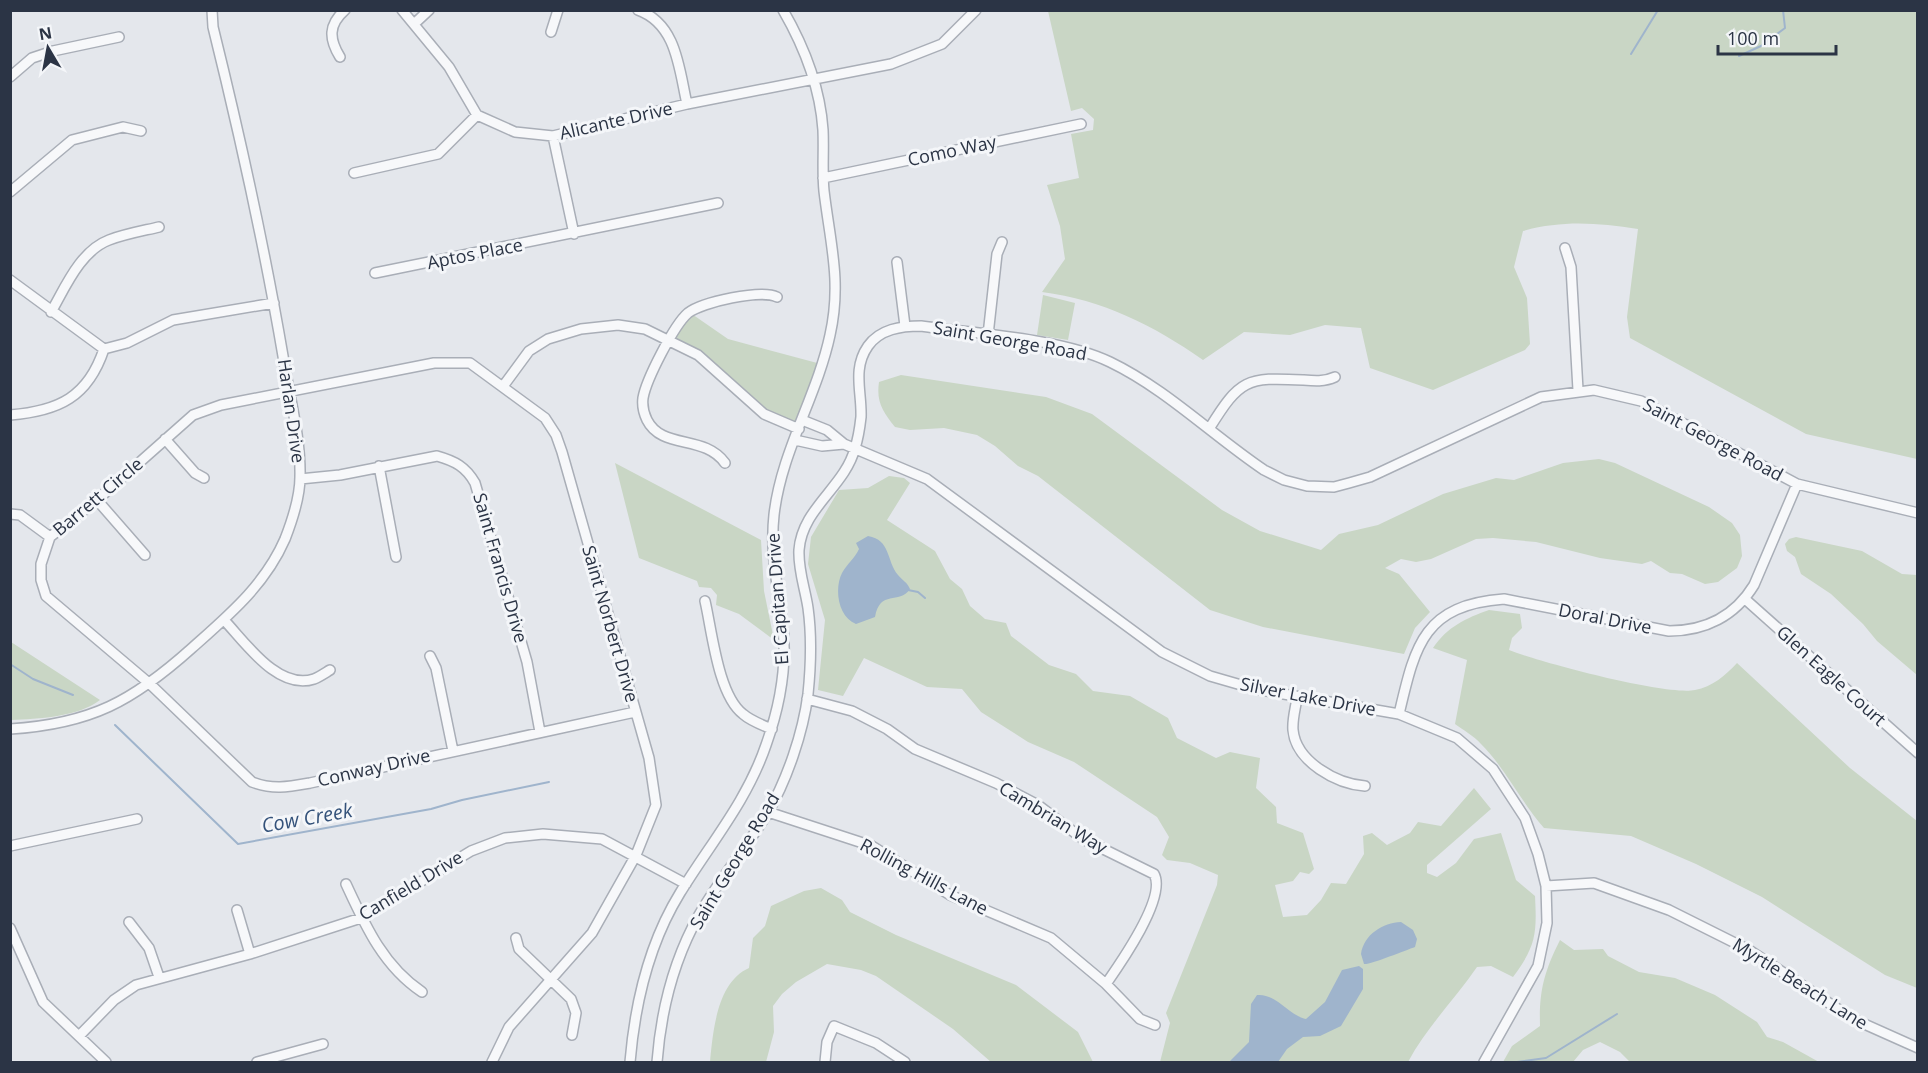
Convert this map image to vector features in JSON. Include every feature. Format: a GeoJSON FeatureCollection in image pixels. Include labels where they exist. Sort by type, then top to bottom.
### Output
{"type":"FeatureCollection","features":[{"type":"Feature","properties":{"kind":"street","name":"Harlan Drive"},"geometry":{"type":"LineString","coordinates":[[10,729],[68,723],[110,708],[150,684],[252,594],[271,567],[285,537],[300,479],[289,393],[246,163],[213,27],[212,10]]}},
{"type":"Feature","properties":{"kind":"street"},"geometry":{"type":"LineString","coordinates":[[340,57],[331,36],[332,25],[345,10]]}},
{"type":"Feature","properties":{"kind":"street"},"geometry":{"type":"LineString","coordinates":[[354,173],[438,154],[477,115],[449,67],[402,10]]}},
{"type":"Feature","properties":{"kind":"street"},"geometry":{"type":"LineString","coordinates":[[414,24],[429,10]]}},
{"type":"Feature","properties":{"kind":"street"},"geometry":{"type":"LineString","coordinates":[[551,32],[558,10]]}},
{"type":"Feature","properties":{"kind":"street"},"geometry":{"type":"LineString","coordinates":[[638,10],[653,16],[672,39],[687,104]]}},
{"type":"Feature","properties":{"kind":"street","name":"El Capitan Drive"},"geometry":{"type":"LineString","coordinates":[[630,1062],[641,988],[653,949],[666,919],[686,884],[736,810],[759,764],[772,729],[782,679],[784,647],[773,564],[772,529],[777,495],[830,336],[835,309],[836,267],[823,178],[823,126],[814,77],[796,33],[783,10]]}},
{"type":"Feature","properties":{"kind":"street","name":"Alicante Drive"},"geometry":{"type":"LineString","coordinates":[[477,115],[515,132],[553,136],[687,104],[814,77],[891,64],[942,44],[976,10]]}},
{"type":"Feature","properties":{"kind":"street"},"geometry":{"type":"LineString","coordinates":[[10,77],[32,58],[52,51],[119,37]]}},
{"type":"Feature","properties":{"kind":"street","name":"Como Way"},"geometry":{"type":"LineString","coordinates":[[823,178],[1082,124]]}},
{"type":"Feature","properties":{"kind":"street"},"geometry":{"type":"LineString","coordinates":[[10,192],[72,140],[123,128],[141,132]]}},
{"type":"Feature","properties":{"kind":"street"},"geometry":{"type":"LineString","coordinates":[[553,136],[574,234]]}},
{"type":"Feature","properties":{"kind":"street","name":"Aptos Place"},"geometry":{"type":"LineString","coordinates":[[375,273],[718,203]]}},
{"type":"Feature","properties":{"kind":"street"},"geometry":{"type":"LineString","coordinates":[[51,312],[73,276],[97,246],[108,240],[159,227]]}},
{"type":"Feature","properties":{"kind":"street"},"geometry":{"type":"LineString","coordinates":[[988,336],[997,254],[1002,243]]}},
{"type":"Feature","properties":{"kind":"street"},"geometry":{"type":"LineString","coordinates":[[1565,248],[1571,267],[1578,390]]}},
{"type":"Feature","properties":{"kind":"street"},"geometry":{"type":"LineString","coordinates":[[897,262],[905,326]]}},
{"type":"Feature","properties":{"kind":"street"},"geometry":{"type":"LineString","coordinates":[[10,280],[104,349],[127,343],[173,320],[274,303]]}},
{"type":"Feature","properties":{"kind":"street"},"geometry":{"type":"LineString","coordinates":[[725,462],[710,447],[664,437],[648,423],[644,411],[646,388],[678,324],[689,312],[705,305],[763,293],[777,297]]}},
{"type":"Feature","properties":{"kind":"street"},"geometry":{"type":"LineString","coordinates":[[504,385],[529,351],[548,339],[581,329],[618,325],[645,329],[698,355],[764,414],[827,430],[844,444]]}},
{"type":"Feature","properties":{"kind":"street","name":"Saint George Road"},"geometry":{"type":"LineString","coordinates":[[657,1062],[665,1003],[676,966],[698,917],[768,812],[789,764],[807,699],[811,639],[799,566],[803,528],[839,480],[855,448],[861,419],[858,377],[862,358],[874,339],[886,332],[905,326],[921,326],[1058,346],[1109,362],[1144,381],[1272,475],[1307,486],[1334,487],[1370,477],[1541,397],[1578,390],[1612,392],[1641,401],[1797,484],[1917,513]]}},
{"type":"Feature","properties":{"kind":"street"},"geometry":{"type":"LineString","coordinates":[[10,415],[50,409],[79,392],[96,372],[104,349]]}},
{"type":"Feature","properties":{"kind":"street","name":"Saint Norbert Drive"},"geometry":{"type":"LineString","coordinates":[[289,393],[434,363],[470,363],[504,385],[545,418],[556,435],[649,758],[656,805]]}},
{"type":"Feature","properties":{"kind":"street"},"geometry":{"type":"LineString","coordinates":[[1209,429],[1237,391],[1253,380],[1318,381],[1335,377]]}},
{"type":"Feature","properties":{"kind":"street","name":"Barrett Circle"},"geometry":{"type":"LineString","coordinates":[[150,684],[46,596],[41,580],[41,564],[50,537],[194,415],[206,409],[289,393]]}},
{"type":"Feature","properties":{"kind":"street"},"geometry":{"type":"LineString","coordinates":[[165,439],[195,473],[204,478]]}},
{"type":"Feature","properties":{"kind":"street"},"geometry":{"type":"LineString","coordinates":[[795,440],[822,446],[844,444]]}},
{"type":"Feature","properties":{"kind":"street","name":"Silver Lake Drive"},"geometry":{"type":"LineString","coordinates":[[844,444],[927,480],[1162,652],[1210,676],[1255,689],[1399,714],[1457,738],[1493,769],[1525,818],[1538,854],[1546,886],[1547,922],[1538,966],[1484,1062]]}},
{"type":"Feature","properties":{"kind":"street","name":"Saint Francis Drive"},"geometry":{"type":"LineString","coordinates":[[300,479],[340,475],[437,456],[459,464],[469,473],[475,483],[527,662],[540,732]]}},
{"type":"Feature","properties":{"kind":"street"},"geometry":{"type":"LineString","coordinates":[[379,466],[396,557]]}},
{"type":"Feature","properties":{"kind":"street","name":"Doral Drive"},"geometry":{"type":"LineString","coordinates":[[1399,714],[1413,656],[1422,639],[1446,615],[1479,601],[1504,599],[1655,630],[1684,631],[1712,624],[1745,599],[1760,572],[1797,484]]}},
{"type":"Feature","properties":{"kind":"street"},"geometry":{"type":"LineString","coordinates":[[96,500],[145,555]]}},
{"type":"Feature","properties":{"kind":"street"},"geometry":{"type":"LineString","coordinates":[[10,514],[20,515],[50,537]]}},
{"type":"Feature","properties":{"kind":"street","name":"Glen Eagle Court"},"geometry":{"type":"LineString","coordinates":[[1745,599],[1917,753]]}},
{"type":"Feature","properties":{"kind":"street"},"geometry":{"type":"LineString","coordinates":[[705,601],[726,689],[732,703],[742,714],[772,729]]}},
{"type":"Feature","properties":{"kind":"street"},"geometry":{"type":"LineString","coordinates":[[224,620],[272,669],[285,677],[300,681],[314,679],[330,670]]}},
{"type":"Feature","properties":{"kind":"street"},"geometry":{"type":"LineString","coordinates":[[430,656],[436,668],[453,751]]}},
{"type":"Feature","properties":{"kind":"street","name":"Conway Drive"},"geometry":{"type":"LineString","coordinates":[[150,684],[252,782],[267,788],[301,785],[635,712]]}},
{"type":"Feature","properties":{"kind":"street"},"geometry":{"type":"LineString","coordinates":[[1297,697],[1293,729],[1303,754],[1316,766],[1351,785],[1365,786]]}},
{"type":"Feature","properties":{"kind":"street","name":"Cambrian Way"},"geometry":{"type":"LineString","coordinates":[[807,699],[852,711],[887,729],[915,749],[996,783],[1038,805],[1083,839],[1154,874],[1157,880],[1156,889],[1141,928],[1106,984]]}},
{"type":"Feature","properties":{"kind":"street"},"geometry":{"type":"LineString","coordinates":[[492,1062],[509,1027],[592,933],[636,855],[656,805],[666,805]]}},
{"type":"Feature","properties":{"kind":"street","name":"Rolling Hills Lane"},"geometry":{"type":"LineString","coordinates":[[768,812],[872,846],[950,895],[1051,938],[1106,984],[1140,1019],[1155,1025]]}},
{"type":"Feature","properties":{"kind":"street"},"geometry":{"type":"LineString","coordinates":[[10,846],[137,819]]}},
{"type":"Feature","properties":{"kind":"street","name":"Canfield Drive"},"geometry":{"type":"LineString","coordinates":[[79,1036],[114,1000],[136,985],[250,954],[361,918],[471,851],[505,838],[543,834],[602,839],[636,855],[686,884]]}},
{"type":"Feature","properties":{"kind":"street","name":"Myrtle Beach Lane"},"geometry":{"type":"LineString","coordinates":[[1546,886],[1594,883],[1669,910],[1749,950],[1853,1019],[1917,1048]]}},
{"type":"Feature","properties":{"kind":"street"},"geometry":{"type":"LineString","coordinates":[[346,884],[361,918],[381,953],[403,980],[422,992]]}},
{"type":"Feature","properties":{"kind":"street"},"geometry":{"type":"LineString","coordinates":[[237,910],[250,954]]}},
{"type":"Feature","properties":{"kind":"street"},"geometry":{"type":"LineString","coordinates":[[129,922],[149,948],[159,977]]}},
{"type":"Feature","properties":{"kind":"street"},"geometry":{"type":"LineString","coordinates":[[10,928],[13,941],[43,1002],[106,1062]]}},
{"type":"Feature","properties":{"kind":"street"},"geometry":{"type":"LineString","coordinates":[[516,938],[519,949],[571,999],[576,1013],[572,1035]]}},
{"type":"Feature","properties":{"kind":"street"},"geometry":{"type":"LineString","coordinates":[[825,1062],[827,1042],[834,1026],[876,1043],[905,1062]]}},
{"type":"Feature","properties":{"kind":"street"},"geometry":{"type":"LineString","coordinates":[[257,1062],[323,1044]]}},
{"type":"Feature","properties":{"kind":"green space"},"geometry":{"type":"Polygon","coordinates":[[[1048,11],[1917,11],[1917,459],[1806,434],[1630,338],[1627,317],[1638,229],[1609,225],[1566,224],[1523,231],[1514,267],[1527,298],[1530,344],[1525,350],[1433,390],[1370,368],[1361,328],[1325,325],[1290,335],[1244,332],[1203,360],[1127,316],[1086,301],[1042,292],[1065,259],[1060,226],[1047,185],[1079,178],[1071,134],[1093,130],[1094,119],[1082,108],[1071,111],[1048,11]]]}},
{"type":"Feature","properties":{"kind":"green space"},"geometry":{"type":"Polygon","coordinates":[[[1043,295],[1075,303],[1068,340],[1037,335],[1043,295]]]}},
{"type":"Feature","properties":{"kind":"green space"},"geometry":{"type":"Polygon","coordinates":[[[689,312],[728,339],[821,364],[799,429],[764,414],[698,355],[670,340],[689,312]]]}},
{"type":"Feature","properties":{"kind":"green space"},"geometry":{"type":"Polygon","coordinates":[[[901,375],[1046,397],[1092,414],[1222,510],[1260,531],[1321,550],[1339,534],[1378,525],[1443,494],[1496,478],[1514,480],[1563,463],[1599,459],[1615,463],[1709,507],[1732,523],[1740,535],[1742,556],[1737,568],[1718,582],[1705,584],[1682,574],[1670,573],[1651,561],[1642,564],[1600,558],[1536,542],[1493,538],[1476,539],[1431,559],[1416,562],[1401,559],[1385,568],[1399,574],[1430,612],[1415,628],[1404,654],[1263,627],[1210,610],[1038,476],[1018,466],[995,446],[977,435],[944,428],[910,430],[895,427],[881,406],[879,382],[901,375]]]}},
{"type":"Feature","properties":{"kind":"green space"},"geometry":{"type":"Polygon","coordinates":[[[615,463],[761,540],[764,591],[774,640],[739,614],[716,605],[717,595],[711,588],[699,587],[697,581],[639,558],[615,463]]]}},
{"type":"Feature","properties":{"kind":"green space"},"geometry":{"type":"Polygon","coordinates":[[[889,476],[904,478],[910,483],[887,520],[935,551],[950,579],[962,589],[970,606],[985,619],[1006,623],[1011,636],[1049,665],[1076,674],[1093,691],[1130,696],[1168,718],[1177,738],[1216,758],[1230,752],[1260,758],[1256,788],[1276,807],[1277,823],[1303,833],[1314,869],[1309,874],[1300,872],[1293,881],[1275,885],[1283,917],[1307,915],[1321,900],[1331,883],[1346,884],[1364,854],[1363,836],[1372,833],[1387,845],[1410,833],[1418,822],[1441,826],[1474,788],[1491,809],[1427,865],[1427,873],[1437,877],[1456,863],[1474,839],[1501,833],[1516,880],[1535,896],[1536,920],[1531,948],[1513,977],[1491,966],[1477,967],[1423,1037],[1408,1062],[1160,1062],[1170,1023],[1166,1013],[1217,885],[1218,875],[1190,863],[1167,860],[1162,855],[1169,837],[1157,817],[1074,762],[1028,742],[981,712],[962,689],[927,687],[864,658],[843,696],[818,690],[825,620],[808,564],[811,537],[839,490],[868,488],[889,476]]]}},
{"type":"Feature","properties":{"kind":"green space"},"geometry":{"type":"Polygon","coordinates":[[[1796,537],[1862,551],[1902,574],[1917,575],[1917,675],[1877,641],[1863,624],[1831,594],[1801,574],[1795,557],[1787,551],[1785,544],[1789,539],[1796,537]]]}},
{"type":"Feature","properties":{"kind":"green space"},"geometry":{"type":"Polygon","coordinates":[[[1489,610],[1520,614],[1522,628],[1512,638],[1509,650],[1573,670],[1631,683],[1658,688],[1695,690],[1718,680],[1737,663],[1850,768],[1917,821],[1917,988],[1885,975],[1762,897],[1696,864],[1631,836],[1544,828],[1490,754],[1475,738],[1455,724],[1467,660],[1433,648],[1444,634],[1458,624],[1489,610]]]}},
{"type":"Feature","properties":{"kind":"green space"},"geometry":{"type":"Polygon","coordinates":[[[11,642],[100,700],[69,714],[11,720],[11,642]]]}},
{"type":"Feature","properties":{"kind":"green space"},"geometry":{"type":"Polygon","coordinates":[[[821,888],[842,900],[850,912],[896,935],[1016,985],[1078,1032],[1093,1062],[991,1062],[953,1029],[876,976],[861,970],[827,964],[796,982],[782,994],[773,1006],[774,1032],[766,1062],[710,1062],[715,1022],[723,996],[738,975],[749,968],[753,938],[765,926],[771,906],[804,891],[821,888]]]}},
{"type":"Feature","properties":{"kind":"green space"},"geometry":{"type":"Polygon","coordinates":[[[1560,940],[1574,950],[1603,949],[1608,956],[1639,972],[1675,978],[1715,995],[1757,1022],[1767,1037],[1783,1042],[1819,1062],[1630,1062],[1620,1052],[1600,1042],[1583,1050],[1573,1062],[1503,1062],[1512,1046],[1540,1026],[1540,1002],[1544,982],[1560,940]]]}},
{"type":"Feature","properties":{"kind":"water"},"geometry":{"type":"Polygon","coordinates":[[[868,536],[881,542],[894,569],[910,589],[906,594],[881,603],[875,617],[856,624],[845,615],[842,609],[838,587],[842,573],[859,549],[856,543],[868,536]]]}},
{"type":"Feature","properties":{"kind":"water"},"geometry":{"type":"Polygon","coordinates":[[[1401,922],[1413,930],[1417,939],[1415,947],[1364,964],[1361,954],[1370,935],[1381,927],[1401,922]]]}},
{"type":"Feature","properties":{"kind":"water"},"geometry":{"type":"Polygon","coordinates":[[[1359,966],[1363,969],[1363,989],[1341,1026],[1320,1036],[1303,1037],[1287,1049],[1278,1062],[1229,1062],[1249,1042],[1251,1004],[1257,995],[1270,997],[1294,1014],[1306,1019],[1325,1002],[1342,970],[1359,966]]]}},
{"type":"Feature","properties":{"kind":"waterway"},"geometry":{"type":"LineString","coordinates":[[1631,54],[1658,10]]}},
{"type":"Feature","properties":{"kind":"waterway"},"geometry":{"type":"LineString","coordinates":[[1739,56],[1761,46],[1785,28],[1783,10]]}},
{"type":"Feature","properties":{"kind":"waterway"},"geometry":{"type":"LineString","coordinates":[[908,590],[918,592],[925,598]]}},
{"type":"Feature","properties":{"kind":"waterway","name":"Cow Creek"},"geometry":{"type":"LineString","coordinates":[[10,664],[33,679],[73,695]]}},
{"type":"Feature","properties":{"kind":"waterway","name":"Cow Creek"},"geometry":{"type":"LineString","coordinates":[[115,725],[238,844],[431,809],[462,800],[549,782]]}},
{"type":"Feature","properties":{"kind":"waterway"},"geometry":{"type":"LineString","coordinates":[[1517,1062],[1546,1058],[1617,1014]]}}]}
